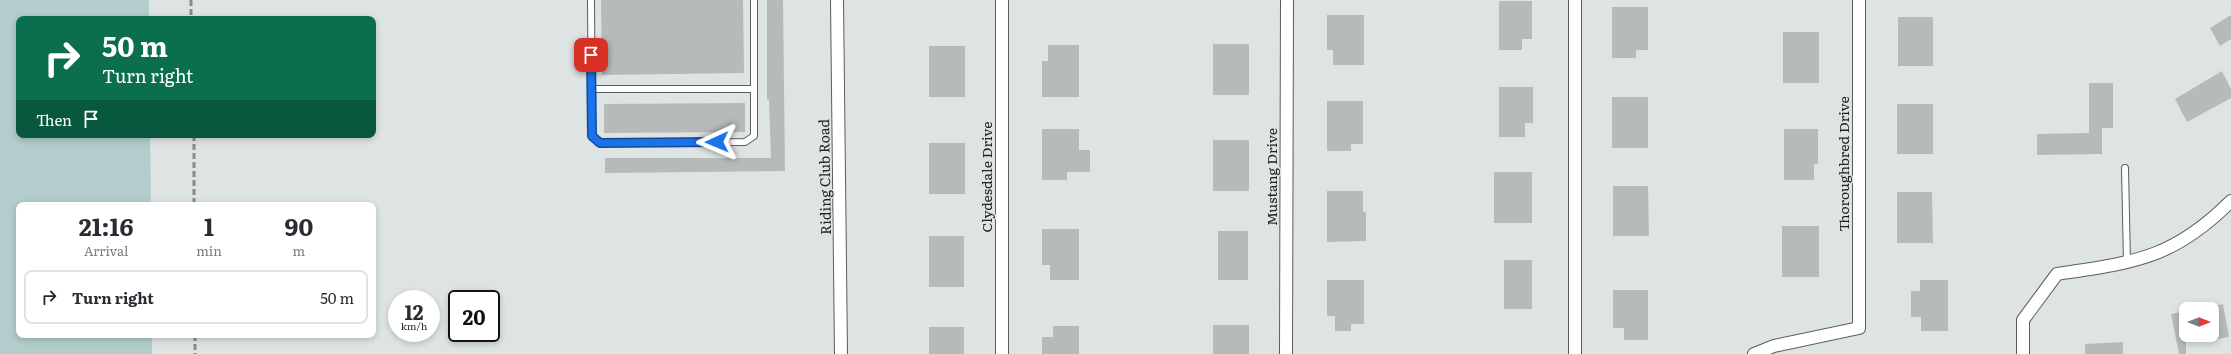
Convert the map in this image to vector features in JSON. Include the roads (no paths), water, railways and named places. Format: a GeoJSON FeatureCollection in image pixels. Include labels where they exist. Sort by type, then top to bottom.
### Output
{"type":"FeatureCollection","features":[{"type":"Feature","properties":{"kind":"street","name":"Riding Club Road"},"geometry":{"type":"LineString","coordinates":[[837,0],[841,354]]}},
{"type":"Feature","properties":{"kind":"street","name":"Clydesdale Drive"},"geometry":{"type":"LineString","coordinates":[[1002,0],[1002,354]]}},
{"type":"Feature","properties":{"kind":"street","name":"Mustang Drive"},"geometry":{"type":"LineString","coordinates":[[1286,354],[1287,0]]}},
{"type":"Feature","properties":{"kind":"street"},"geometry":{"type":"LineString","coordinates":[[1575,0],[1575,354]]}},
{"type":"Feature","properties":{"kind":"street","name":"Thoroughbred Drive"},"geometry":{"type":"LineString","coordinates":[[1754,354],[1774,346],[1859,328],[1859,0]]}},
{"type":"Feature","properties":{"kind":"street"},"geometry":{"type":"LineString","coordinates":[[2023,354],[2023,320],[2057,274],[2127,263],[2155,255],[2179,244],[2211,221],[2231,201]]}},
{"type":"Feature","properties":{"kind":"lane"},"geometry":{"type":"LineString","coordinates":[[591,0],[592,136],[600,143],[745,142],[754,136],[754,0]]}},
{"type":"Feature","properties":{"kind":"lane"},"geometry":{"type":"LineString","coordinates":[[592,89],[754,89]]}},
{"type":"Feature","properties":{"kind":"lane"},"geometry":{"type":"LineString","coordinates":[[2125,168],[2127,263]]}},
{"type":"Feature","properties":{"kind":"railway"},"geometry":{"type":"LineString","coordinates":[[191,0],[191,16]]}},
{"type":"Feature","properties":{"kind":"railway"},"geometry":{"type":"LineString","coordinates":[[194,138],[194,202]]}},
{"type":"Feature","properties":{"kind":"railway"},"geometry":{"type":"LineString","coordinates":[[195,338],[195,354]]}}]}
